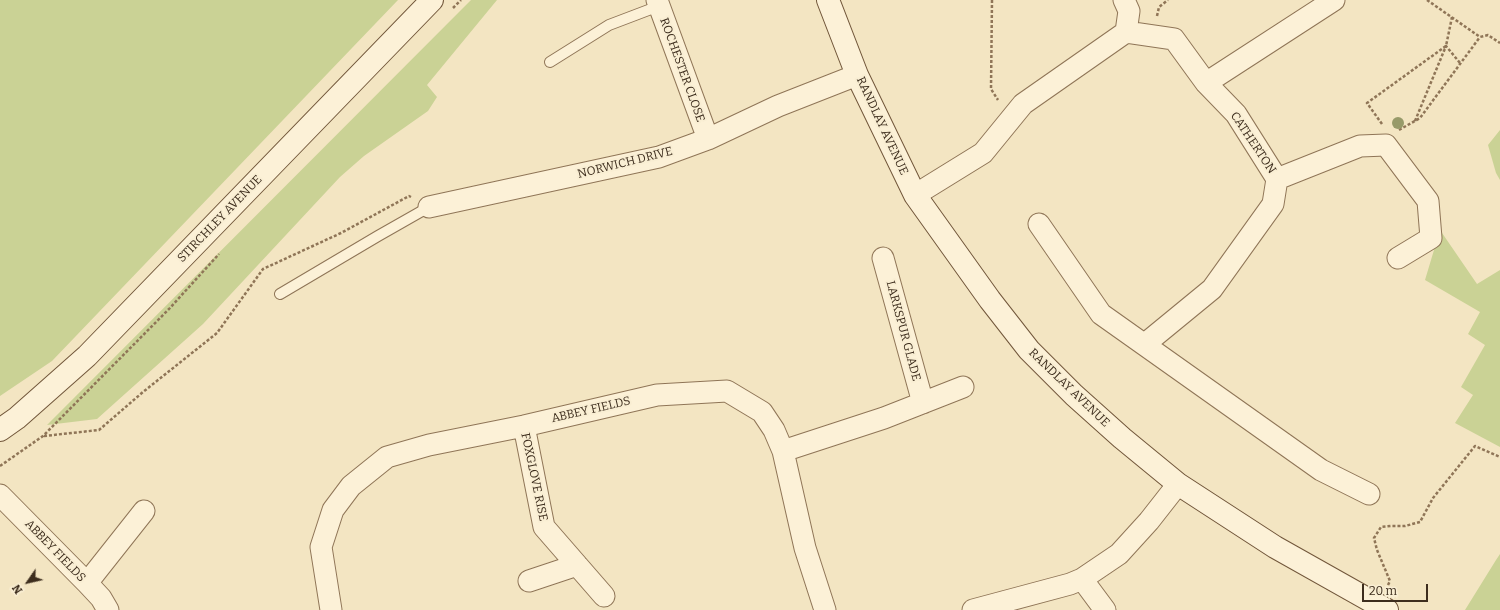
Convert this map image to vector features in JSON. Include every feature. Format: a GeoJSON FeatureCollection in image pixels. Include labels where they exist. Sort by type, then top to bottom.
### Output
{"type":"FeatureCollection","features":[{"type":"Feature","properties":{"kind":"street","name":"STIRCHLEY AVENUE"},"geometry":{"type":"LineString","coordinates":[[0,430],[17,418],[87,356],[432,0]]}},
{"type":"Feature","properties":{"kind":"street","name":"RANDLAY AVENUE"},"geometry":{"type":"LineString","coordinates":[[828,0],[857,75],[915,195],[990,300],[1029,350],[1079,400],[1178,484],[1275,547],[1382,607]]}},
{"type":"Feature","properties":{"kind":"street"},"geometry":{"type":"LineString","coordinates":[[915,195],[984,153],[1024,104],[1126,32],[1129,11],[1124,0]]}},
{"type":"Feature","properties":{"kind":"street"},"geometry":{"type":"LineString","coordinates":[[1206,83],[1334,0]]}},
{"type":"Feature","properties":{"kind":"street","name":"ROCHESTER CLOSE"},"geometry":{"type":"LineString","coordinates":[[658,3],[708,139]]}},
{"type":"Feature","properties":{"kind":"street","name":"CATHERTON"},"geometry":{"type":"LineString","coordinates":[[1126,32],[1174,39],[1206,83],[1236,114],[1277,179],[1273,204],[1212,289],[1145,344]]}},
{"type":"Feature","properties":{"kind":"street","name":"NORWICH DRIVE"},"geometry":{"type":"LineString","coordinates":[[429,207],[659,157],[708,139],[778,106],[857,75]]}},
{"type":"Feature","properties":{"kind":"street"},"geometry":{"type":"LineString","coordinates":[[1277,179],[1360,146],[1388,140],[1428,201],[1431,238],[1398,258]]}},
{"type":"Feature","properties":{"kind":"street"},"geometry":{"type":"LineString","coordinates":[[1039,224],[1101,314],[1321,470],[1369,494]]}},
{"type":"Feature","properties":{"kind":"street","name":"LARKSPUR GLADE"},"geometry":{"type":"LineString","coordinates":[[883,258],[923,403]]}},
{"type":"Feature","properties":{"kind":"street"},"geometry":{"type":"LineString","coordinates":[[783,451],[884,418],[963,387]]}},
{"type":"Feature","properties":{"kind":"street","name":"ABBEY FIELDS"},"geometry":{"type":"LineString","coordinates":[[331,610],[321,547],[333,510],[351,486],[387,457],[429,445],[524,426],[657,395],[727,391],[762,412],[774,430],[783,451],[805,548],[825,610]]}},
{"type":"Feature","properties":{"kind":"street","name":"FOXGLOVE RISE"},"geometry":{"type":"LineString","coordinates":[[524,426],[544,527],[604,596]]}},
{"type":"Feature","properties":{"kind":"street"},"geometry":{"type":"LineString","coordinates":[[973,610],[1070,584],[1082,579],[1119,554],[1149,521],[1178,484]]}},
{"type":"Feature","properties":{"kind":"street","name":"ABBEY FIELDS"},"geometry":{"type":"LineString","coordinates":[[0,495],[87,583],[101,598],[108,610]]}},
{"type":"Feature","properties":{"kind":"street"},"geometry":{"type":"LineString","coordinates":[[87,583],[144,511]]}},
{"type":"Feature","properties":{"kind":"street"},"geometry":{"type":"LineString","coordinates":[[529,581],[577,565]]}},
{"type":"Feature","properties":{"kind":"street"},"geometry":{"type":"LineString","coordinates":[[1082,579],[1105,610]]}},
{"type":"Feature","properties":{"kind":"lane"},"geometry":{"type":"LineString","coordinates":[[550,62],[609,25],[658,3]]}},
{"type":"Feature","properties":{"kind":"lane"},"geometry":{"type":"LineString","coordinates":[[280,294],[429,207]]}},
{"type":"Feature","properties":{"kind":"path"},"geometry":{"type":"LineString","coordinates":[[992,0],[992,89],[1010,120]]}},
{"type":"Feature","properties":{"kind":"path"},"geometry":{"type":"LineString","coordinates":[[1427,0],[1480,37]]}},
{"type":"Feature","properties":{"kind":"path"},"geometry":{"type":"LineString","coordinates":[[1414,121],[1446,46],[1452,17]]}},
{"type":"Feature","properties":{"kind":"path"},"geometry":{"type":"LineString","coordinates":[[1446,46],[1368,103],[1388,140],[1420,118],[1480,37],[1488,35],[1500,43]]}},
{"type":"Feature","properties":{"kind":"path"},"geometry":{"type":"LineString","coordinates":[[1446,46],[1460,63]]}},
{"type":"Feature","properties":{"kind":"path"},"geometry":{"type":"LineString","coordinates":[[0,466],[43,436],[98,430],[142,392],[217,333],[263,269],[342,233],[409,196],[429,207]]}},
{"type":"Feature","properties":{"kind":"path"},"geometry":{"type":"LineString","coordinates":[[1382,607],[1390,581],[1377,550],[1374,538],[1381,527],[1405,526],[1420,522],[1433,498],[1475,446],[1500,458]]}},
{"type":"Feature","properties":{"kind":"green space"},"geometry":{"type":"Polygon","coordinates":[[[0,0],[398,0],[52,361],[0,396],[0,0]]]}},
{"type":"Feature","properties":{"kind":"green space"},"geometry":{"type":"Polygon","coordinates":[[[471,0],[497,0],[427,85],[437,97],[428,111],[364,156],[340,177],[203,324],[97,419],[47,425],[471,0]]]}},
{"type":"Feature","properties":{"kind":"green space"},"geometry":{"type":"Polygon","coordinates":[[[1500,130],[1500,180],[1496,173],[1488,145],[1500,130]]]}},
{"type":"Feature","properties":{"kind":"green space"},"geometry":{"type":"Polygon","coordinates":[[[1440,230],[1477,284],[1500,270],[1500,447],[1455,423],[1473,395],[1461,387],[1485,345],[1468,334],[1480,312],[1425,280],[1440,230]]]}},
{"type":"Feature","properties":{"kind":"green space"},"geometry":{"type":"Polygon","coordinates":[[[1500,554],[1500,610],[1465,610],[1496,560],[1500,554]]]}}]}
